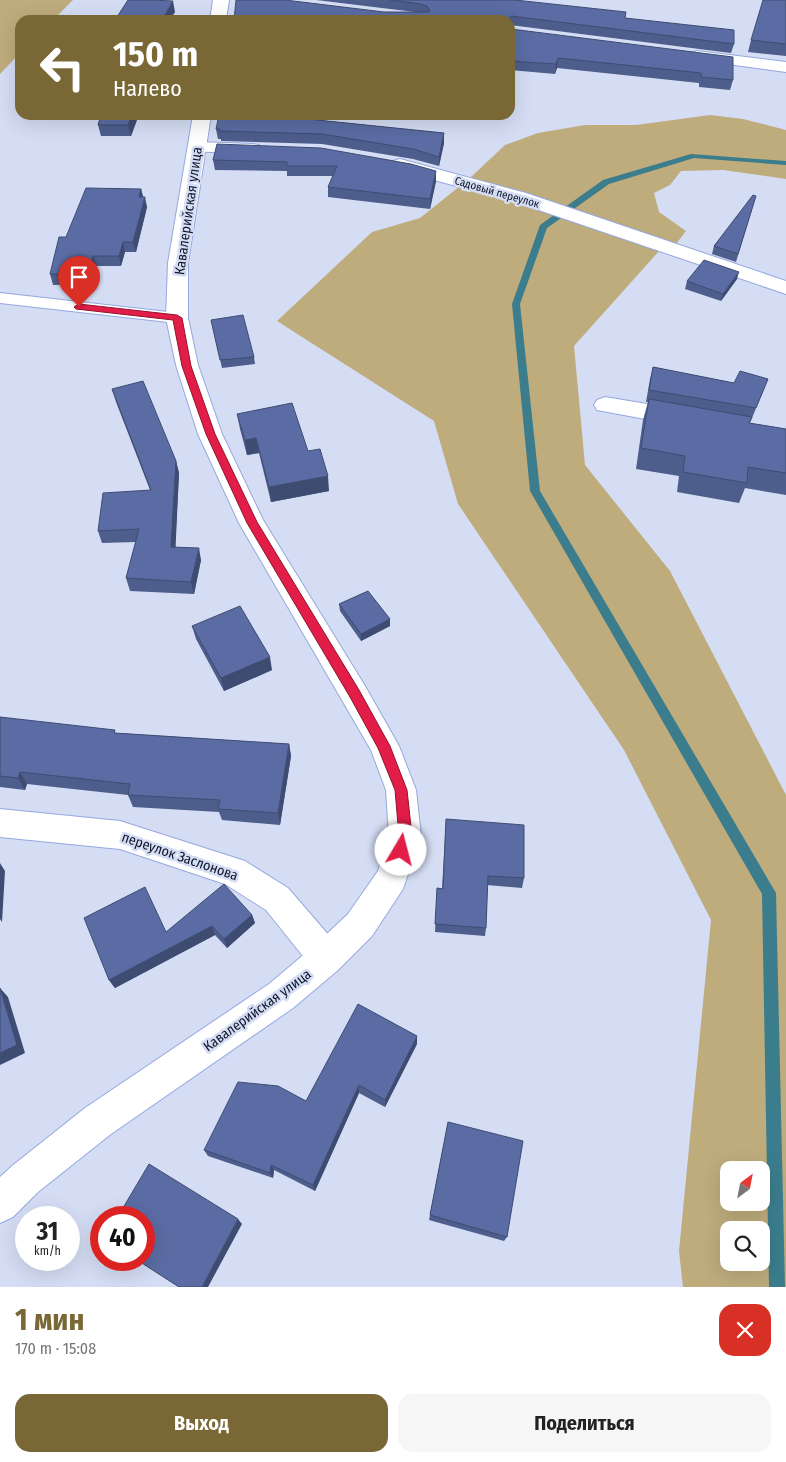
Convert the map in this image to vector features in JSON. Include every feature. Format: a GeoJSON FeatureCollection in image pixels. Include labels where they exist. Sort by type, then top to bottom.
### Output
{"type":"FeatureCollection","features":[{"type":"Feature","properties":{"kind":"street"},"geometry":{"type":"LineString","coordinates":[[219,15],[221,0]]}},
{"type":"Feature","properties":{"kind":"street"},"geometry":{"type":"LineString","coordinates":[[678,53],[786,67]]}},
{"type":"Feature","properties":{"kind":"street","name":"Кавалерийская улица"},"geometry":{"type":"LineString","coordinates":[[0,1204],[25,1179],[98,1121],[282,996],[326,958],[360,924],[392,878],[405,836],[401,790],[384,746],[360,702],[252,523],[210,434],[187,366],[177,318],[178,263],[201,120]]}},
{"type":"Feature","properties":{"kind":"street"},"geometry":{"type":"LineString","coordinates":[[197,147],[275,149]]}},
{"type":"Feature","properties":{"kind":"street","name":"Садовый переулок"},"geometry":{"type":"LineString","coordinates":[[386,162],[519,197],[786,288]]}},
{"type":"Feature","properties":{"kind":"street"},"geometry":{"type":"LineString","coordinates":[[604,404],[700,421]]}},
{"type":"Feature","properties":{"kind":"street","name":"переулок Заслонова"},"geometry":{"type":"LineString","coordinates":[[0,823],[120,835],[234,872],[277,899],[326,958]]}},
{"type":"Feature","properties":{"kind":"lane"},"geometry":{"type":"LineString","coordinates":[[0,298],[177,318]]}},
{"type":"Feature","properties":{"kind":"shaded area"},"geometry":{"type":"Polygon","coordinates":[[[0,0],[73,0],[58,15],[15,15],[15,58],[0,74],[0,0]]]}},
{"type":"Feature","properties":{"kind":"shaded area"},"geometry":{"type":"Polygon","coordinates":[[[710,115],[743,119],[786,130],[786,179],[723,170],[681,171],[670,185],[654,193],[659,212],[686,231],[676,244],[660,250],[574,346],[585,465],[670,571],[786,795],[786,1287],[683,1287],[679,1251],[711,920],[624,750],[458,504],[434,421],[277,321],[372,232],[420,218],[470,178],[505,145],[538,133],[585,125],[636,125],[710,115]]]}},
{"type":"Feature","properties":{"kind":"building"},"geometry":{"type":"Polygon","coordinates":[[[128,0],[173,1],[165,15],[118,15],[128,0]]]}},
{"type":"Feature","properties":{"kind":"building"},"geometry":{"type":"Polygon","coordinates":[[[236,0],[285,0],[384,12],[428,12],[430,11],[427,6],[390,0],[515,0],[626,12],[625,18],[734,30],[734,44],[515,15],[234,15],[236,0]]]}},
{"type":"Feature","properties":{"kind":"building"},"geometry":{"type":"Polygon","coordinates":[[[763,0],[786,0],[786,44],[751,40],[763,0]]]}},
{"type":"Feature","properties":{"kind":"building"},"geometry":{"type":"Polygon","coordinates":[[[515,30],[733,57],[733,80],[701,77],[701,73],[558,58],[556,64],[515,61],[515,30]]]}},
{"type":"Feature","properties":{"kind":"building"},"geometry":{"type":"Polygon","coordinates":[[[100,120],[130,120],[128,125],[98,125],[100,120]]]}},
{"type":"Feature","properties":{"kind":"building"},"geometry":{"type":"Polygon","coordinates":[[[218,120],[317,120],[444,133],[439,157],[413,149],[322,134],[220,131],[220,129],[216,129],[218,120]]]}},
{"type":"Feature","properties":{"kind":"building"},"geometry":{"type":"Polygon","coordinates":[[[217,144],[321,148],[411,164],[436,171],[430,199],[328,187],[337,166],[287,166],[287,162],[213,160],[217,144]]]}},
{"type":"Feature","properties":{"kind":"building"},"geometry":{"type":"Polygon","coordinates":[[[86,188],[141,189],[139,197],[145,197],[133,242],[123,242],[119,256],[93,256],[89,274],[50,274],[59,237],[66,237],[86,188]]]}},
{"type":"Feature","properties":{"kind":"building"},"geometry":{"type":"Polygon","coordinates":[[[753,195],[756,196],[738,254],[714,246],[753,195]]]}},
{"type":"Feature","properties":{"kind":"building"},"geometry":{"type":"Polygon","coordinates":[[[704,260],[739,272],[723,294],[687,281],[704,260]]]}},
{"type":"Feature","properties":{"kind":"building"},"geometry":{"type":"Polygon","coordinates":[[[243,315],[254,357],[220,360],[211,320],[243,315]]]}},
{"type":"Feature","properties":{"kind":"building"},"geometry":{"type":"Polygon","coordinates":[[[653,367],[734,383],[740,371],[768,379],[756,408],[649,390],[653,367]]]}},
{"type":"Feature","properties":{"kind":"building"},"geometry":{"type":"Polygon","coordinates":[[[143,381],[176,461],[171,547],[199,548],[191,582],[126,578],[139,529],[98,531],[103,493],[151,490],[112,389],[143,381]]]}},
{"type":"Feature","properties":{"kind":"building"},"geometry":{"type":"Polygon","coordinates":[[[649,399],[752,417],[749,423],[786,429],[786,473],[748,467],[747,483],[683,472],[685,456],[641,448],[649,399]]]}},
{"type":"Feature","properties":{"kind":"building"},"geometry":{"type":"Polygon","coordinates":[[[292,403],[308,451],[320,449],[328,476],[269,487],[256,438],[245,440],[237,414],[292,403]]]}},
{"type":"Feature","properties":{"kind":"building"},"geometry":{"type":"Polygon","coordinates":[[[368,591],[390,619],[361,634],[339,604],[368,591]]]}},
{"type":"Feature","properties":{"kind":"building"},"geometry":{"type":"Polygon","coordinates":[[[240,606],[270,657],[221,678],[192,626],[240,606]]]}},
{"type":"Feature","properties":{"kind":"building"},"geometry":{"type":"Polygon","coordinates":[[[0,717],[115,730],[114,733],[289,744],[278,813],[218,809],[220,800],[128,795],[130,784],[20,772],[18,778],[0,776],[0,717]]]}},
{"type":"Feature","properties":{"kind":"building"},"geometry":{"type":"Polygon","coordinates":[[[446,819],[524,825],[524,878],[488,876],[486,928],[435,924],[437,888],[443,889],[446,819]]]}},
{"type":"Feature","properties":{"kind":"building"},"geometry":{"type":"Polygon","coordinates":[[[224,884],[252,915],[224,939],[212,926],[109,980],[84,918],[145,887],[166,932],[224,884]]]}},
{"type":"Feature","properties":{"kind":"building"},"geometry":{"type":"Polygon","coordinates":[[[0,988],[17,1045],[0,1053],[0,988]]]}},
{"type":"Feature","properties":{"kind":"building"},"geometry":{"type":"Polygon","coordinates":[[[358,1004],[417,1036],[385,1100],[359,1085],[313,1185],[271,1165],[270,1173],[204,1150],[238,1082],[278,1086],[306,1101],[358,1004]]]}},
{"type":"Feature","properties":{"kind":"building"},"geometry":{"type":"Polygon","coordinates":[[[448,1122],[523,1141],[507,1237],[430,1215],[448,1122]]]}},
{"type":"Feature","properties":{"kind":"building"},"geometry":{"type":"Polygon","coordinates":[[[149,1164],[238,1219],[202,1287],[179,1287],[154,1271],[155,1206],[124,1206],[149,1164]]]}},
{"type":"Feature","properties":{"kind":"waterway"},"geometry":{"type":"LineString","coordinates":[[777,1287],[769,893],[535,491],[516,304],[543,227],[606,182],[694,156],[786,163]]}},
{"type":"Feature","properties":{"kind":"route"},"geometry":{"type":"LineString","coordinates":[[79,307],[177,318],[187,366],[210,434],[252,523],[355,694],[384,746],[401,790],[405,836],[401,850]]}}]}
